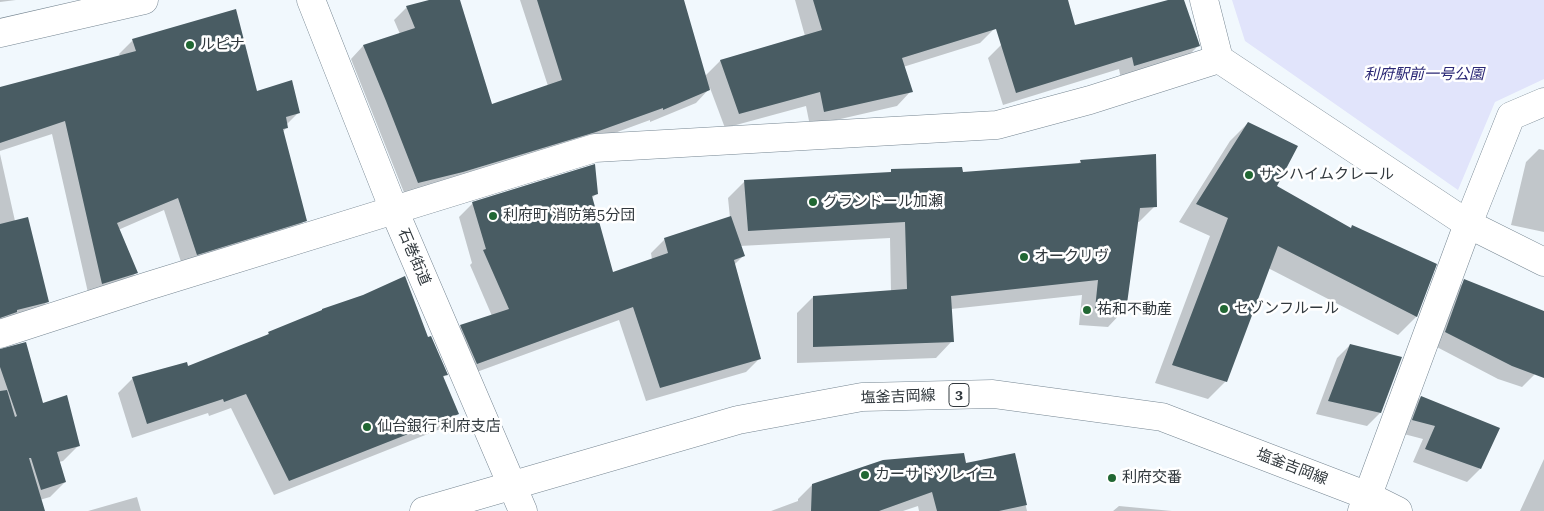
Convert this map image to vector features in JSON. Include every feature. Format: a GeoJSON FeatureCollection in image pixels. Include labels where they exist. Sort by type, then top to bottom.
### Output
{"type":"FeatureCollection","features":[{"type":"Feature","properties":{"kind":"street"},"geometry":{"type":"LineString","coordinates":[[0,33],[144,0]]}},
{"type":"Feature","properties":{"kind":"street","name":"石巻街道"},"geometry":{"type":"LineString","coordinates":[[311,0],[394,210],[523,511]]}},
{"type":"Feature","properties":{"kind":"street"},"geometry":{"type":"LineString","coordinates":[[1204,0],[1219,59],[1468,224],[1544,262]]}},
{"type":"Feature","properties":{"kind":"street"},"geometry":{"type":"LineString","coordinates":[[0,334],[157,283],[595,148],[997,125],[1090,100],[1219,59]]}},
{"type":"Feature","properties":{"kind":"street"},"geometry":{"type":"LineString","coordinates":[[1365,504],[1468,224],[1511,116],[1544,102]]}},
{"type":"Feature","properties":{"kind":"street","name":"塩釜吉岡線"},"geometry":{"type":"LineString","coordinates":[[424,511],[738,420],[862,397],[993,394],[1162,418],[1365,504],[1398,511]]}},
{"type":"Feature","properties":{"kind":"green space","name":"利府駅前一号公園"},"geometry":{"type":"Polygon","coordinates":[[[1232,0],[1544,0],[1544,79],[1495,102],[1458,190],[1245,41],[1232,0]]]}},
{"type":"Feature","properties":{"kind":"building"},"geometry":{"type":"Polygon","coordinates":[[[429,0],[460,0],[492,104],[562,80],[537,0],[684,0],[710,90],[663,110],[663,108],[596,132],[463,172],[418,183],[363,45],[415,28],[406,6],[429,0]]]}},
{"type":"Feature","properties":{"kind":"building"},"geometry":{"type":"Polygon","coordinates":[[[813,0],[1068,0],[1075,25],[1168,0],[1184,0],[1200,46],[1134,66],[1132,57],[1016,93],[996,29],[902,58],[913,92],[824,112],[820,92],[739,114],[720,60],[822,30],[813,0]]]}},
{"type":"Feature","properties":{"kind":"building"},"geometry":{"type":"Polygon","coordinates":[[[236,9],[257,91],[292,80],[300,113],[286,117],[288,128],[283,129],[307,221],[197,255],[178,198],[117,223],[138,273],[102,284],[65,121],[0,143],[0,87],[136,51],[132,39],[236,9]]]}},
{"type":"Feature","properties":{"kind":"building"},"geometry":{"type":"Polygon","coordinates":[[[1248,122],[1298,146],[1277,186],[1351,228],[1352,225],[1437,264],[1417,317],[1278,246],[1227,382],[1172,365],[1228,218],[1196,204],[1248,122]]]}},
{"type":"Feature","properties":{"kind":"building"},"geometry":{"type":"Polygon","coordinates":[[[1156,154],[1157,207],[1140,208],[1126,311],[1095,309],[1098,280],[951,296],[954,342],[813,347],[813,296],[907,289],[905,222],[748,231],[744,180],[891,172],[891,169],[962,167],[963,172],[1081,163],[1080,160],[1156,154]]]}},
{"type":"Feature","properties":{"kind":"building"},"geometry":{"type":"Polygon","coordinates":[[[595,164],[598,194],[592,196],[613,272],[668,253],[664,238],[731,216],[745,256],[734,260],[761,359],[660,388],[633,307],[477,364],[460,325],[509,309],[483,250],[486,249],[472,202],[595,164]]]}},
{"type":"Feature","properties":{"kind":"building"},"geometry":{"type":"Polygon","coordinates":[[[28,217],[49,302],[17,310],[17,312],[0,318],[0,224],[28,217]]]}},
{"type":"Feature","properties":{"kind":"building"},"geometry":{"type":"Polygon","coordinates":[[[405,276],[428,337],[431,336],[448,375],[443,376],[459,414],[289,481],[246,394],[224,402],[223,399],[147,424],[132,377],[187,362],[188,366],[405,276]]]}},
{"type":"Feature","properties":{"kind":"building"},"geometry":{"type":"Polygon","coordinates":[[[1464,279],[1544,311],[1544,378],[1512,366],[1445,332],[1464,279]]]}},
{"type":"Feature","properties":{"kind":"building"},"geometry":{"type":"Polygon","coordinates":[[[26,342],[43,403],[67,395],[80,446],[57,452],[66,482],[41,490],[31,458],[29,458],[45,511],[0,511],[0,391],[7,390],[15,417],[17,416],[0,367],[0,349],[26,342]]]}},
{"type":"Feature","properties":{"kind":"building"},"geometry":{"type":"Polygon","coordinates":[[[1350,344],[1402,357],[1381,413],[1328,401],[1350,344]]]}},
{"type":"Feature","properties":{"kind":"building"},"geometry":{"type":"Polygon","coordinates":[[[1421,396],[1500,428],[1481,469],[1425,449],[1435,426],[1412,420],[1421,396]]]}},
{"type":"Feature","properties":{"kind":"building"},"geometry":{"type":"Polygon","coordinates":[[[964,453],[966,463],[1015,453],[1027,505],[999,511],[937,511],[932,492],[879,511],[811,511],[812,484],[883,460],[964,453]]]}},
{"type":"Feature","properties":{"kind":"place","name":"ルピナ"},"geometry":{"type":"Point","coordinates":[190,45]}},
{"type":"Feature","properties":{"kind":"place","name":"サンハイムクレール"},"geometry":{"type":"Point","coordinates":[1249,175]}},
{"type":"Feature","properties":{"kind":"place","name":"グランドール加瀬"},"geometry":{"type":"Point","coordinates":[813,202]}},
{"type":"Feature","properties":{"kind":"place","name":"利府町 消防第5分団"},"geometry":{"type":"Point","coordinates":[493,216]}},
{"type":"Feature","properties":{"kind":"place","name":"オークリヴ"},"geometry":{"type":"Point","coordinates":[1024,257]}},
{"type":"Feature","properties":{"kind":"place","name":"セゾンフルール"},"geometry":{"type":"Point","coordinates":[1224,309]}},
{"type":"Feature","properties":{"kind":"place","name":"祐和不動産"},"geometry":{"type":"Point","coordinates":[1087,310]}},
{"type":"Feature","properties":{"kind":"place","name":"仙台銀行 利府支店"},"geometry":{"type":"Point","coordinates":[367,427]}},
{"type":"Feature","properties":{"kind":"place","name":"カーサドソレイユ"},"geometry":{"type":"Point","coordinates":[865,475]}},
{"type":"Feature","properties":{"kind":"place","name":"利府交番"},"geometry":{"type":"Point","coordinates":[1112,478]}}]}
